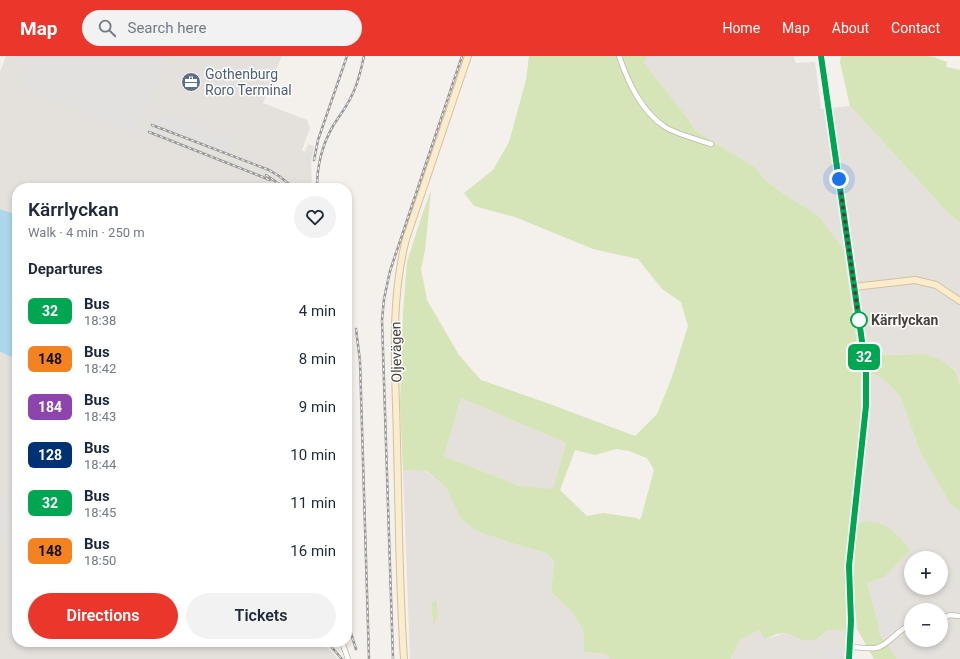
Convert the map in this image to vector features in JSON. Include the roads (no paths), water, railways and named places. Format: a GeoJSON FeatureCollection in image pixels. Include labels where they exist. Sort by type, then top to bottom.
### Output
{"type":"FeatureCollection","features":[{"type":"Feature","properties":{"kind":"street","name":"Oljevägen"},"geometry":{"type":"LineString","coordinates":[[404,659],[400,614],[400,528],[394,320],[397,285],[400,263],[406,239],[468,56]]}},
{"type":"Feature","properties":{"kind":"street"},"geometry":{"type":"LineString","coordinates":[[618,56],[637,97],[654,117],[666,128],[711,144]]}},
{"type":"Feature","properties":{"kind":"street"},"geometry":{"type":"LineString","coordinates":[[821,56],[866,369],[866,406],[849,566],[851,621],[849,659]]}},
{"type":"Feature","properties":{"kind":"street"},"geometry":{"type":"LineString","coordinates":[[854,287],[914,280],[932,284],[960,301]]}},
{"type":"Feature","properties":{"kind":"street"},"geometry":{"type":"LineString","coordinates":[[948,616],[959,616]]}},
{"type":"Feature","properties":{"kind":"street"},"geometry":{"type":"LineString","coordinates":[[850,647],[876,648],[884,644],[904,628]]}},
{"type":"Feature","properties":{"kind":"street"},"geometry":{"type":"LineString","coordinates":[[344,647],[348,659]]}},
{"type":"Feature","properties":{"kind":"water"},"geometry":{"type":"Polygon","coordinates":[[[0,209],[12,213],[12,357],[0,352],[0,209]]]}},
{"type":"Feature","properties":{"kind":"railway"},"geometry":{"type":"LineString","coordinates":[[314,160],[318,140],[347,56]]}},
{"type":"Feature","properties":{"kind":"railway"},"geometry":{"type":"LineString","coordinates":[[317,183],[319,164],[323,148],[329,133],[356,88],[364,56]]}},
{"type":"Feature","properties":{"kind":"railway"},"geometry":{"type":"LineString","coordinates":[[393,659],[382,320],[384,299],[390,271],[462,56]]}},
{"type":"Feature","properties":{"kind":"railway"},"geometry":{"type":"LineString","coordinates":[[152,125],[269,170],[288,183]]}},
{"type":"Feature","properties":{"kind":"railway"},"geometry":{"type":"LineString","coordinates":[[149,132],[270,180]]}},
{"type":"Feature","properties":{"kind":"railway"},"geometry":{"type":"LineString","coordinates":[[266,175],[278,183]]}},
{"type":"Feature","properties":{"kind":"railway"},"geometry":{"type":"LineString","coordinates":[[356,329],[360,361],[369,659]]}},
{"type":"Feature","properties":{"kind":"railway"},"geometry":{"type":"LineString","coordinates":[[352,637],[356,649]]}},
{"type":"Feature","properties":{"kind":"railway"},"geometry":{"type":"LineString","coordinates":[[331,647],[342,659]]}},
{"type":"Feature","properties":{"kind":"place","name":"Gothenburg Roro Terminal"},"geometry":{"type":"Point","coordinates":[191,82]}},
{"type":"Feature","properties":{"kind":"place","name":"Kärrlyckan"},"geometry":{"type":"Point","coordinates":[859,320]}}]}
